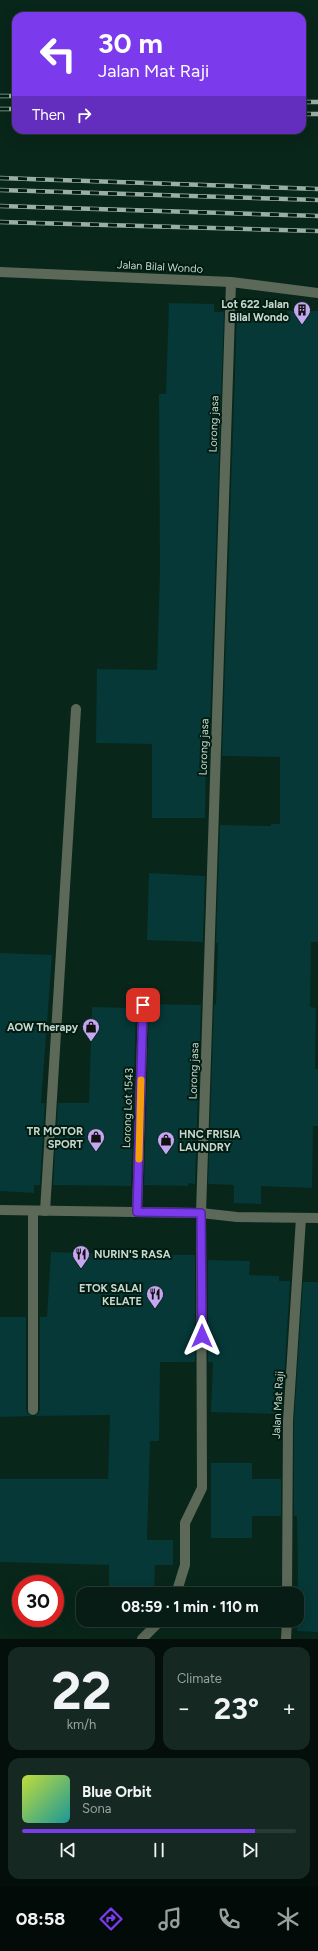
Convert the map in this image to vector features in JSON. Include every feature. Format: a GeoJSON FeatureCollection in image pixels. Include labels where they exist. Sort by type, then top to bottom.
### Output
{"type":"FeatureCollection","features":[{"type":"Feature","properties":{"kind":"street","name":"Jalan Bilal Wondo"},"geometry":{"type":"LineString","coordinates":[[0,272],[231,282],[318,293]]}},
{"type":"Feature","properties":{"kind":"street","name":"Lorong jasa"},"geometry":{"type":"LineString","coordinates":[[178,1587],[185,1565],[185,1523],[202,1488],[201,1213],[231,282]]}},
{"type":"Feature","properties":{"kind":"street"},"geometry":{"type":"LineString","coordinates":[[45,1211],[76,709]]}},
{"type":"Feature","properties":{"kind":"street","name":"Lorong Lot 1543"},"geometry":{"type":"LineString","coordinates":[[137,1212],[143,1005]]}},
{"type":"Feature","properties":{"kind":"street"},"geometry":{"type":"LineString","coordinates":[[0,1210],[201,1213],[237,1217],[318,1218]]}},
{"type":"Feature","properties":{"kind":"street"},"geometry":{"type":"LineString","coordinates":[[33,1211],[33,1410]]}},
{"type":"Feature","properties":{"kind":"street","name":"Jalan Mat Raji"},"geometry":{"type":"LineString","coordinates":[[287,1587],[288,1421],[301,1218]]}},
{"type":"Feature","properties":{"kind":"street"},"geometry":{"type":"LineString","coordinates":[[142,1639],[154,1627]]}},
{"type":"Feature","properties":{"kind":"street"},"geometry":{"type":"LineString","coordinates":[[286,1639],[287,1627]]}},
{"type":"Feature","properties":{"kind":"building"},"geometry":{"type":"Polygon","coordinates":[[[169,303],[214,304],[214,312],[224,312],[209,756],[206,756],[205,818],[152,818],[152,744],[96,743],[97,669],[157,670],[160,574],[159,394],[166,394],[169,303]]]}},
{"type":"Feature","properties":{"kind":"building"},"geometry":{"type":"Polygon","coordinates":[[[287,311],[318,311],[318,942],[311,942],[310,1007],[316,1008],[315,1069],[318,1069],[318,1126],[313,1126],[312,1188],[261,1186],[261,1204],[234,1203],[234,1185],[208,1184],[214,1005],[216,1004],[218,943],[216,943],[220,825],[271,826],[271,824],[280,824],[280,757],[222,756],[237,312],[287,313],[287,311]]]}},
{"type":"Feature","properties":{"kind":"building"},"geometry":{"type":"Polygon","coordinates":[[[149,873],[205,876],[203,942],[147,940],[149,873]]]}},
{"type":"Feature","properties":{"kind":"building"},"geometry":{"type":"Polygon","coordinates":[[[0,953],[52,955],[41,1103],[45,1103],[40,1185],[34,1185],[34,1193],[0,1191],[0,953]]]}},
{"type":"Feature","properties":{"kind":"building"},"geometry":{"type":"Polygon","coordinates":[[[149,1004],[201,1005],[195,1184],[189,1183],[188,1186],[144,1185],[149,1004]]]}},
{"type":"Feature","properties":{"kind":"building"},"geometry":{"type":"Polygon","coordinates":[[[92,1007],[136,1008],[131,1186],[53,1185],[58,1103],[89,1103],[92,1007]]]}},
{"type":"Feature","properties":{"kind":"building"},"geometry":{"type":"Polygon","coordinates":[[[51,1252],[112,1255],[195,1255],[195,1362],[160,1362],[159,1441],[150,1441],[147,1540],[173,1540],[173,1565],[155,1565],[154,1587],[109,1587],[109,1565],[0,1562],[0,1479],[108,1479],[110,1415],[34,1416],[38,1414],[40,1410],[40,1317],[47,1317],[51,1252]]]}},
{"type":"Feature","properties":{"kind":"building"},"geometry":{"type":"Polygon","coordinates":[[[208,1260],[250,1261],[249,1275],[279,1276],[279,1281],[290,1281],[282,1414],[211,1412],[213,1362],[208,1362],[208,1260]]]}},
{"type":"Feature","properties":{"kind":"building"},"geometry":{"type":"Polygon","coordinates":[[[303,1282],[318,1282],[318,1632],[297,1631],[297,1627],[304,1627],[304,1587],[298,1587],[297,1516],[294,1516],[294,1421],[303,1282]]]}},
{"type":"Feature","properties":{"kind":"building"},"geometry":{"type":"Polygon","coordinates":[[[0,1317],[26,1317],[26,1410],[28,1414],[32,1416],[0,1417],[0,1317]]]}},
{"type":"Feature","properties":{"kind":"building"},"geometry":{"type":"Polygon","coordinates":[[[211,1463],[252,1463],[252,1479],[281,1479],[281,1516],[252,1516],[252,1538],[211,1538],[211,1463]]]}},
{"type":"Feature","properties":{"kind":"railway"},"geometry":{"type":"LineString","coordinates":[[0,96],[12,96]]}},
{"type":"Feature","properties":{"kind":"railway"},"geometry":{"type":"LineString","coordinates":[[306,102],[318,102]]}},
{"type":"Feature","properties":{"kind":"railway"},"geometry":{"type":"LineString","coordinates":[[0,109],[12,109]]}},
{"type":"Feature","properties":{"kind":"railway"},"geometry":{"type":"LineString","coordinates":[[306,114],[318,114]]}},
{"type":"Feature","properties":{"kind":"railway"},"geometry":{"type":"LineString","coordinates":[[0,178],[318,189]]}},
{"type":"Feature","properties":{"kind":"railway"},"geometry":{"type":"LineString","coordinates":[[0,190],[318,200]]}},
{"type":"Feature","properties":{"kind":"railway"},"geometry":{"type":"LineString","coordinates":[[0,206],[318,216]]}},
{"type":"Feature","properties":{"kind":"railway"},"geometry":{"type":"LineString","coordinates":[[0,222],[318,231]]}},
{"type":"Feature","properties":{"kind":"slow traffic"},"geometry":{"type":"LineString","coordinates":[[139,1159],[141,1080]]}},
{"type":"Feature","properties":{"kind":"place","name":"Lot 622 Jalan Bilal Wondo"},"geometry":{"type":"Point","coordinates":[302,325]}},
{"type":"Feature","properties":{"kind":"place","name":"AOW Therapy"},"geometry":{"type":"Point","coordinates":[91,1042]}},
{"type":"Feature","properties":{"kind":"place","name":"TR MOTOR SPORT"},"geometry":{"type":"Point","coordinates":[96,1152]}},
{"type":"Feature","properties":{"kind":"place","name":"HNC FRISIA LAUNDRY"},"geometry":{"type":"Point","coordinates":[166,1155]}},
{"type":"Feature","properties":{"kind":"place","name":"NURIN'S RASA"},"geometry":{"type":"Point","coordinates":[81,1269]}},
{"type":"Feature","properties":{"kind":"place","name":"ETOK SALAI KELATE"},"geometry":{"type":"Point","coordinates":[155,1309]}},
{"type":"Feature","properties":{"kind":"route"},"geometry":{"type":"LineString","coordinates":[[143,1005],[137,1212],[201,1213],[202,1336]]}}]}
